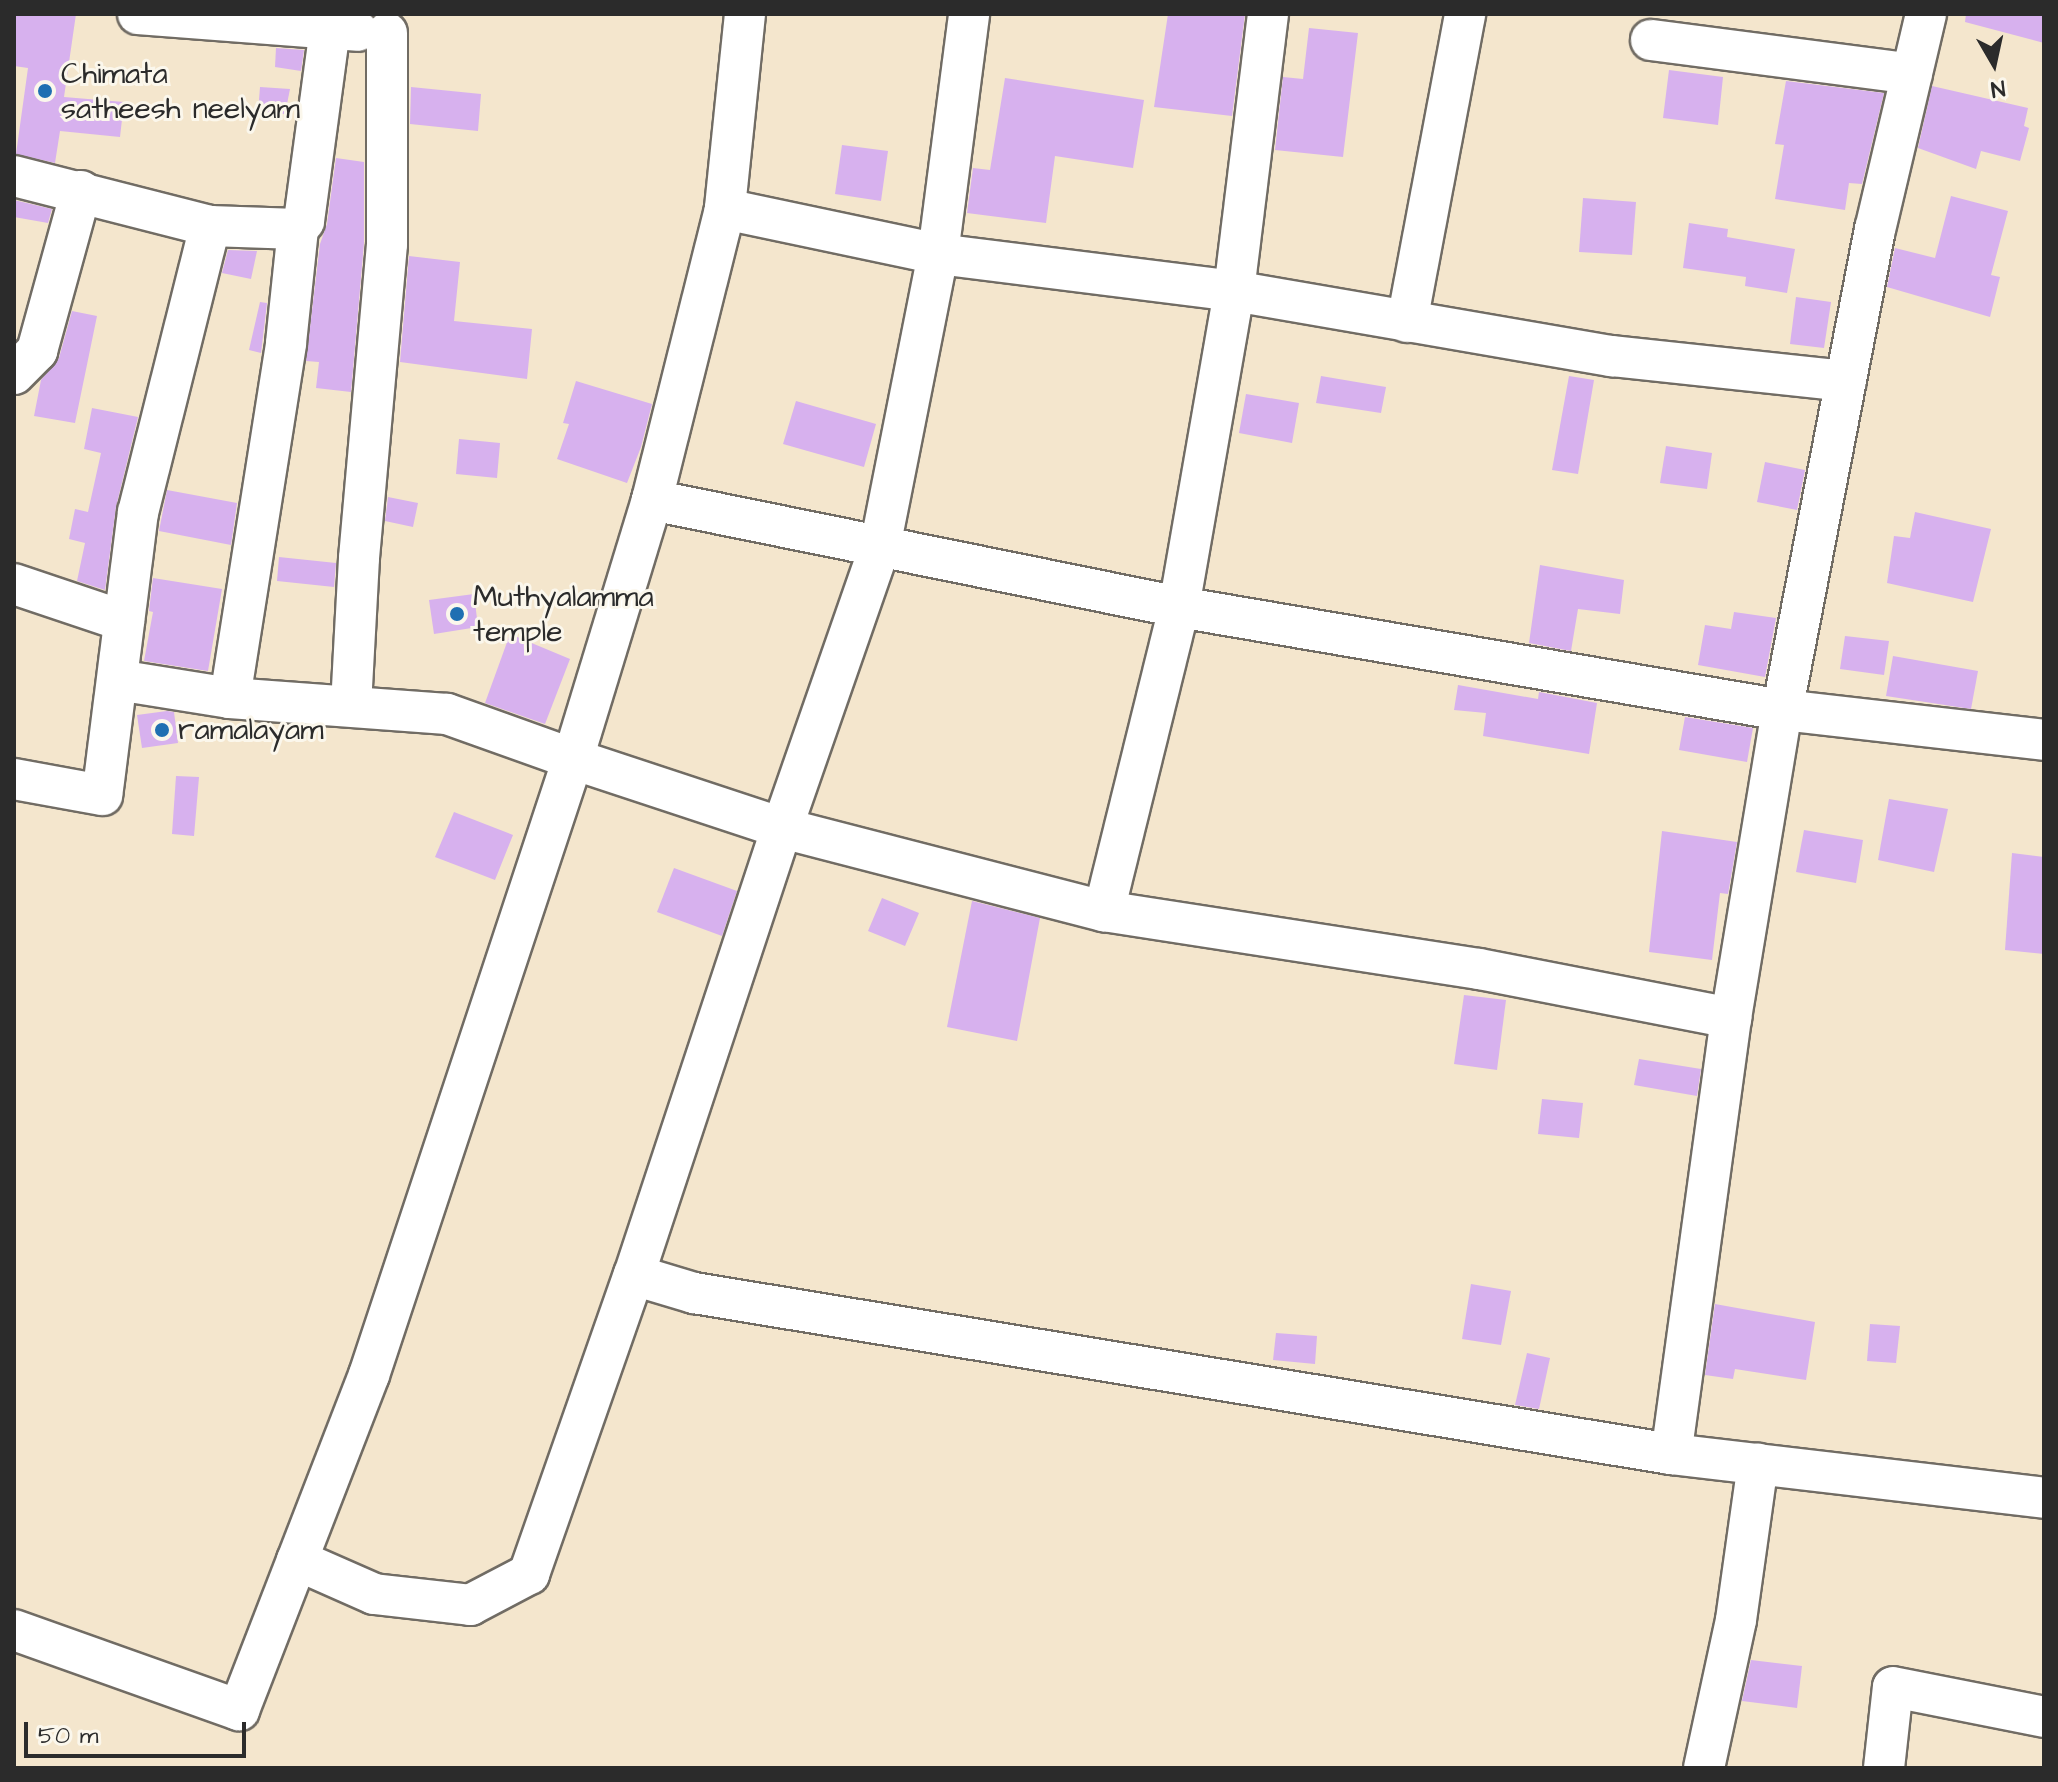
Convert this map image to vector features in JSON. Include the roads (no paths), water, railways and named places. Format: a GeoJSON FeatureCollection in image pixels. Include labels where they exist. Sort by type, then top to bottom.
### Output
{"type":"FeatureCollection","features":[{"type":"Feature","properties":{"kind":"street"},"geometry":{"type":"LineString","coordinates":[[138,14],[330,29],[387,24],[387,244],[359,558],[351,706]]}},
{"type":"Feature","properties":{"kind":"street"},"geometry":{"type":"LineString","coordinates":[[14,1630],[239,1710],[369,1375],[573,759],[652,500],[725,209],[745,14]]}},
{"type":"Feature","properties":{"kind":"street"},"geometry":{"type":"LineString","coordinates":[[297,1560],[374,1594],[470,1605],[529,1574],[634,1275],[782,828],[880,547],[938,254],[969,14]]}},
{"type":"Feature","properties":{"kind":"street"},"geometry":{"type":"LineString","coordinates":[[1104,911],[1179,607],[1234,291],[1268,14]]}},
{"type":"Feature","properties":{"kind":"street"},"geometry":{"type":"LineString","coordinates":[[1407,322],[1465,14]]}},
{"type":"Feature","properties":{"kind":"street"},"geometry":{"type":"LineString","coordinates":[[1671,1454],[1731,1018],[1782,710],[1875,229],[1926,14]]}},
{"type":"Feature","properties":{"kind":"street"},"geometry":{"type":"LineString","coordinates":[[230,698],[286,343],[298,229],[304,221],[330,29]]}},
{"type":"Feature","properties":{"kind":"street"},"geometry":{"type":"LineString","coordinates":[[1651,40],[1912,74]]}},
{"type":"Feature","properties":{"kind":"street"},"geometry":{"type":"LineString","coordinates":[[14,176],[210,226],[298,229]]}},
{"type":"Feature","properties":{"kind":"street"},"geometry":{"type":"LineString","coordinates":[[14,374],[37,351],[81,191]]}},
{"type":"Feature","properties":{"kind":"street"},"geometry":{"type":"LineString","coordinates":[[725,209],[938,254],[1234,291],[1612,356],[1846,381]]}},
{"type":"Feature","properties":{"kind":"street"},"geometry":{"type":"LineString","coordinates":[[14,779],[102,795],[138,512],[210,226]]}},
{"type":"Feature","properties":{"kind":"street"},"geometry":{"type":"LineString","coordinates":[[652,500],[1179,607],[1782,710],[2044,740]]}},
{"type":"Feature","properties":{"kind":"street"},"geometry":{"type":"LineString","coordinates":[[14,584],[124,621]]}},
{"type":"Feature","properties":{"kind":"street"},"geometry":{"type":"LineString","coordinates":[[117,680],[230,698],[447,714],[782,828],[1104,911],[1479,969],[1731,1018]]}},
{"type":"Feature","properties":{"kind":"street"},"geometry":{"type":"LineString","coordinates":[[634,1275],[694,1293],[1671,1454],[2044,1498]]}},
{"type":"Feature","properties":{"kind":"street"},"geometry":{"type":"LineString","coordinates":[[1704,1768],[1736,1620],[1758,1464]]}},
{"type":"Feature","properties":{"kind":"street"},"geometry":{"type":"LineString","coordinates":[[1884,1768],[1893,1687],[2044,1717]]}},
{"type":"Feature","properties":{"kind":"place","name":"Chimata satheesh neelyam"},"geometry":{"type":"Point","coordinates":[45,91]}},
{"type":"Feature","properties":{"kind":"place","name":"Muthyalamma temple"},"geometry":{"type":"Point","coordinates":[457,614]}},
{"type":"Feature","properties":{"kind":"place","name":"ramalayam"},"geometry":{"type":"Point","coordinates":[162,730]}}]}
